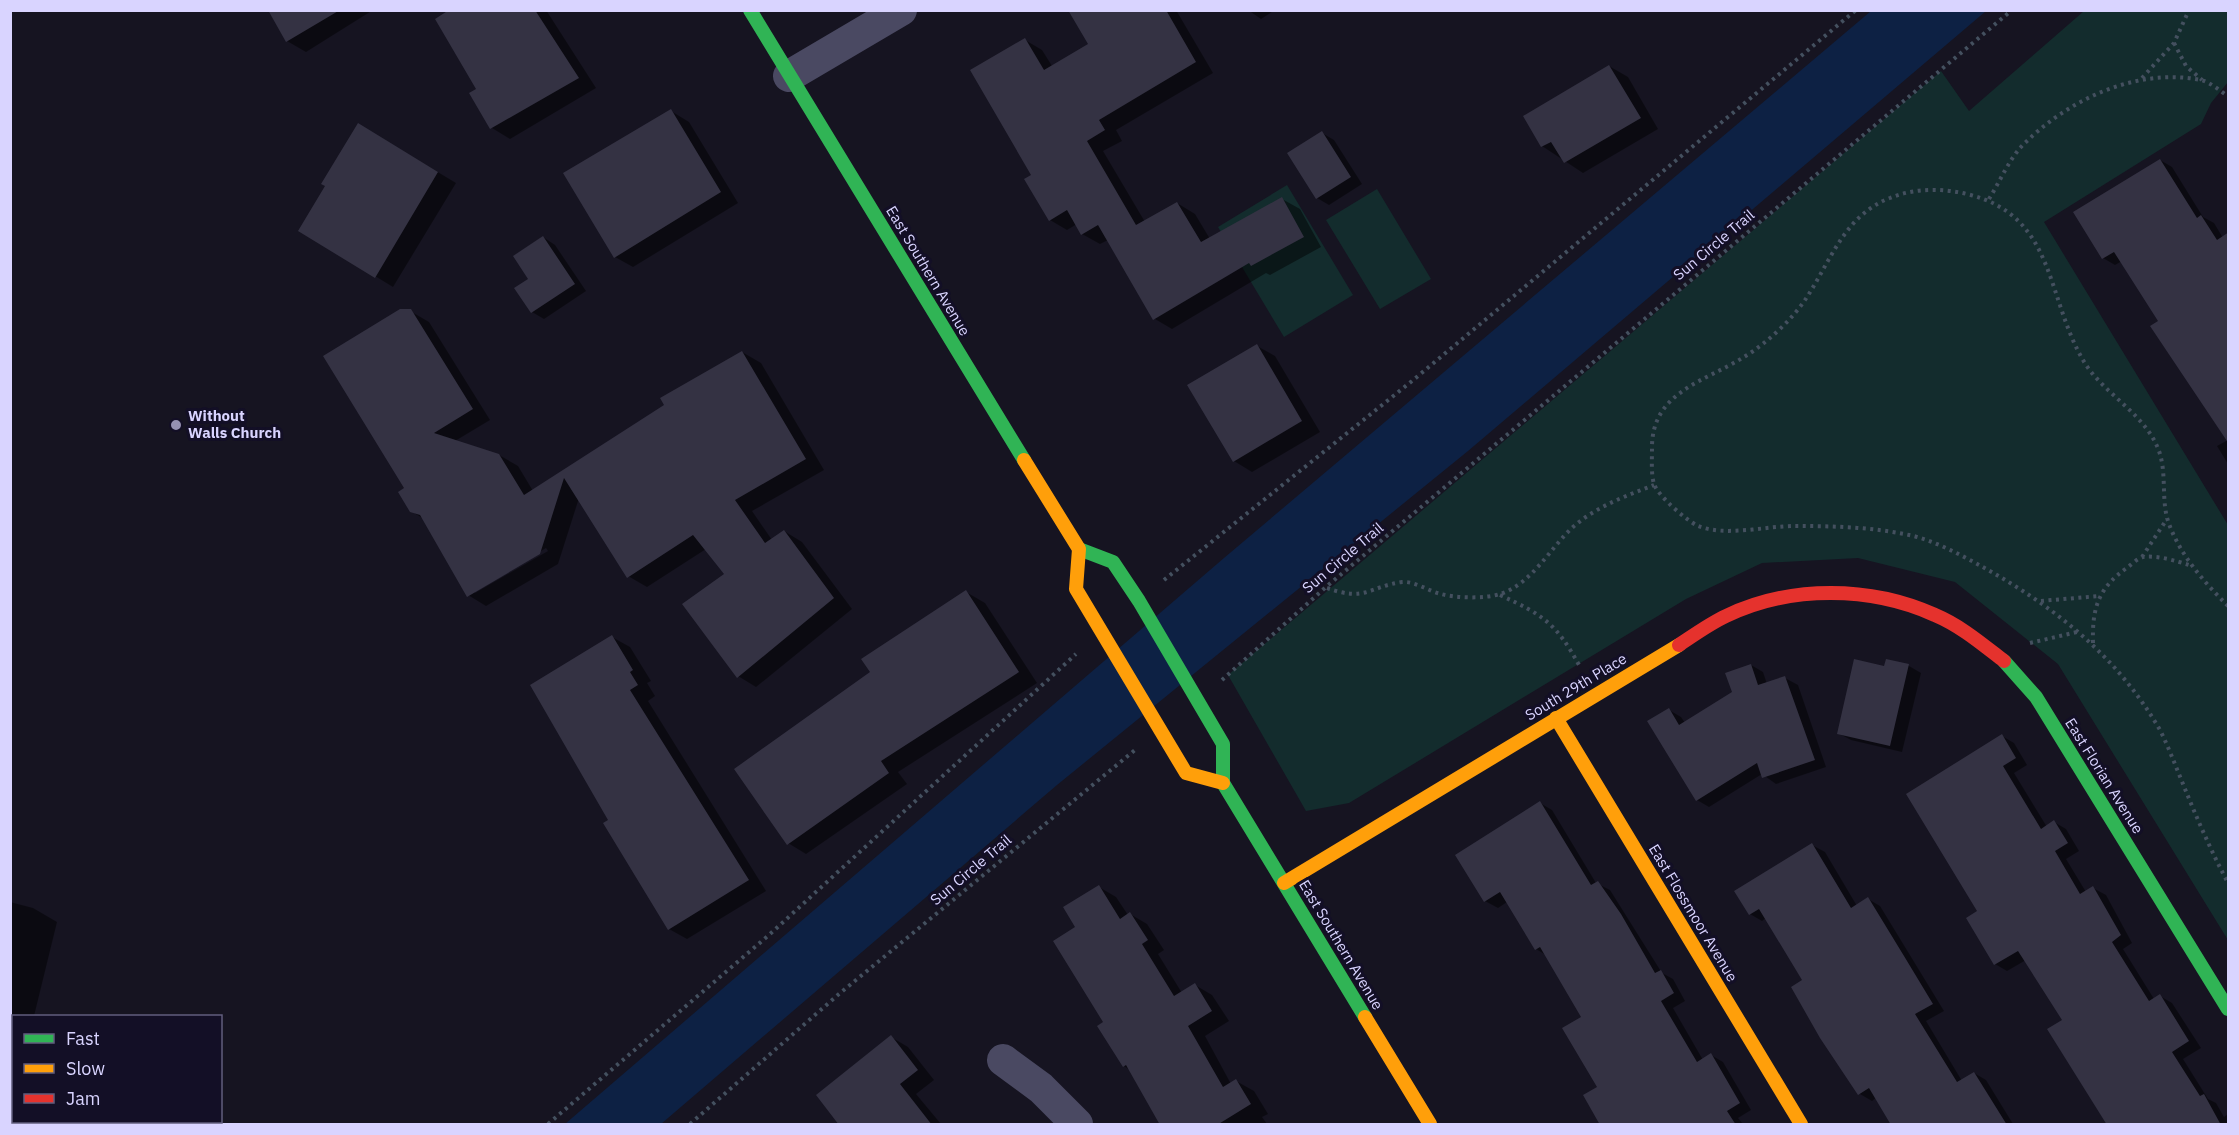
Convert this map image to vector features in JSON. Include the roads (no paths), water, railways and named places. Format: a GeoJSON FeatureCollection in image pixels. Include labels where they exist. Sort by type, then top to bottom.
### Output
{"type":"FeatureCollection","features":[{"type":"Feature","properties":{"kind":"street","name":"East Southern Avenue"},"geometry":{"type":"LineString","coordinates":[[750,10],[1078,549]]}},
{"type":"Feature","properties":{"kind":"street"},"geometry":{"type":"LineString","coordinates":[[789,76],[901,10]]}},
{"type":"Feature","properties":{"kind":"street"},"geometry":{"type":"LineString","coordinates":[[1078,549],[1113,562],[1139,601],[1223,744],[1223,783],[1186,773],[1076,589],[1078,549]]}},
{"type":"Feature","properties":{"kind":"street","name":"South 29th Place"},"geometry":{"type":"LineString","coordinates":[[1284,884],[1726,615],[1767,599],[1829,591],[1879,598],[1908,606]]}},
{"type":"Feature","properties":{"kind":"street","name":"East Florian Avenue"},"geometry":{"type":"LineString","coordinates":[[1908,606],[1954,622],[2001,656],[2020,675],[2037,697],[2229,1010]]}},
{"type":"Feature","properties":{"kind":"street","name":"East Flossmoor Avenue"},"geometry":{"type":"LineString","coordinates":[[1556,718],[1801,1125]]}},
{"type":"Feature","properties":{"kind":"street","name":"East Southern Avenue"},"geometry":{"type":"LineString","coordinates":[[1223,783],[1430,1125]]}},
{"type":"Feature","properties":{"kind":"street"},"geometry":{"type":"LineString","coordinates":[[1003,1060],[1041,1088],[1077,1125]]}},
{"type":"Feature","properties":{"kind":"water"},"geometry":{"type":"Polygon","coordinates":[[[1871,11],[1986,11],[1468,451],[1057,785],[661,1124],[565,1124],[1224,558],[1871,11]]]}},
{"type":"Feature","properties":{"kind":"place","name":"Without Walls Church"},"geometry":{"type":"Point","coordinates":[176,425]}}]}
